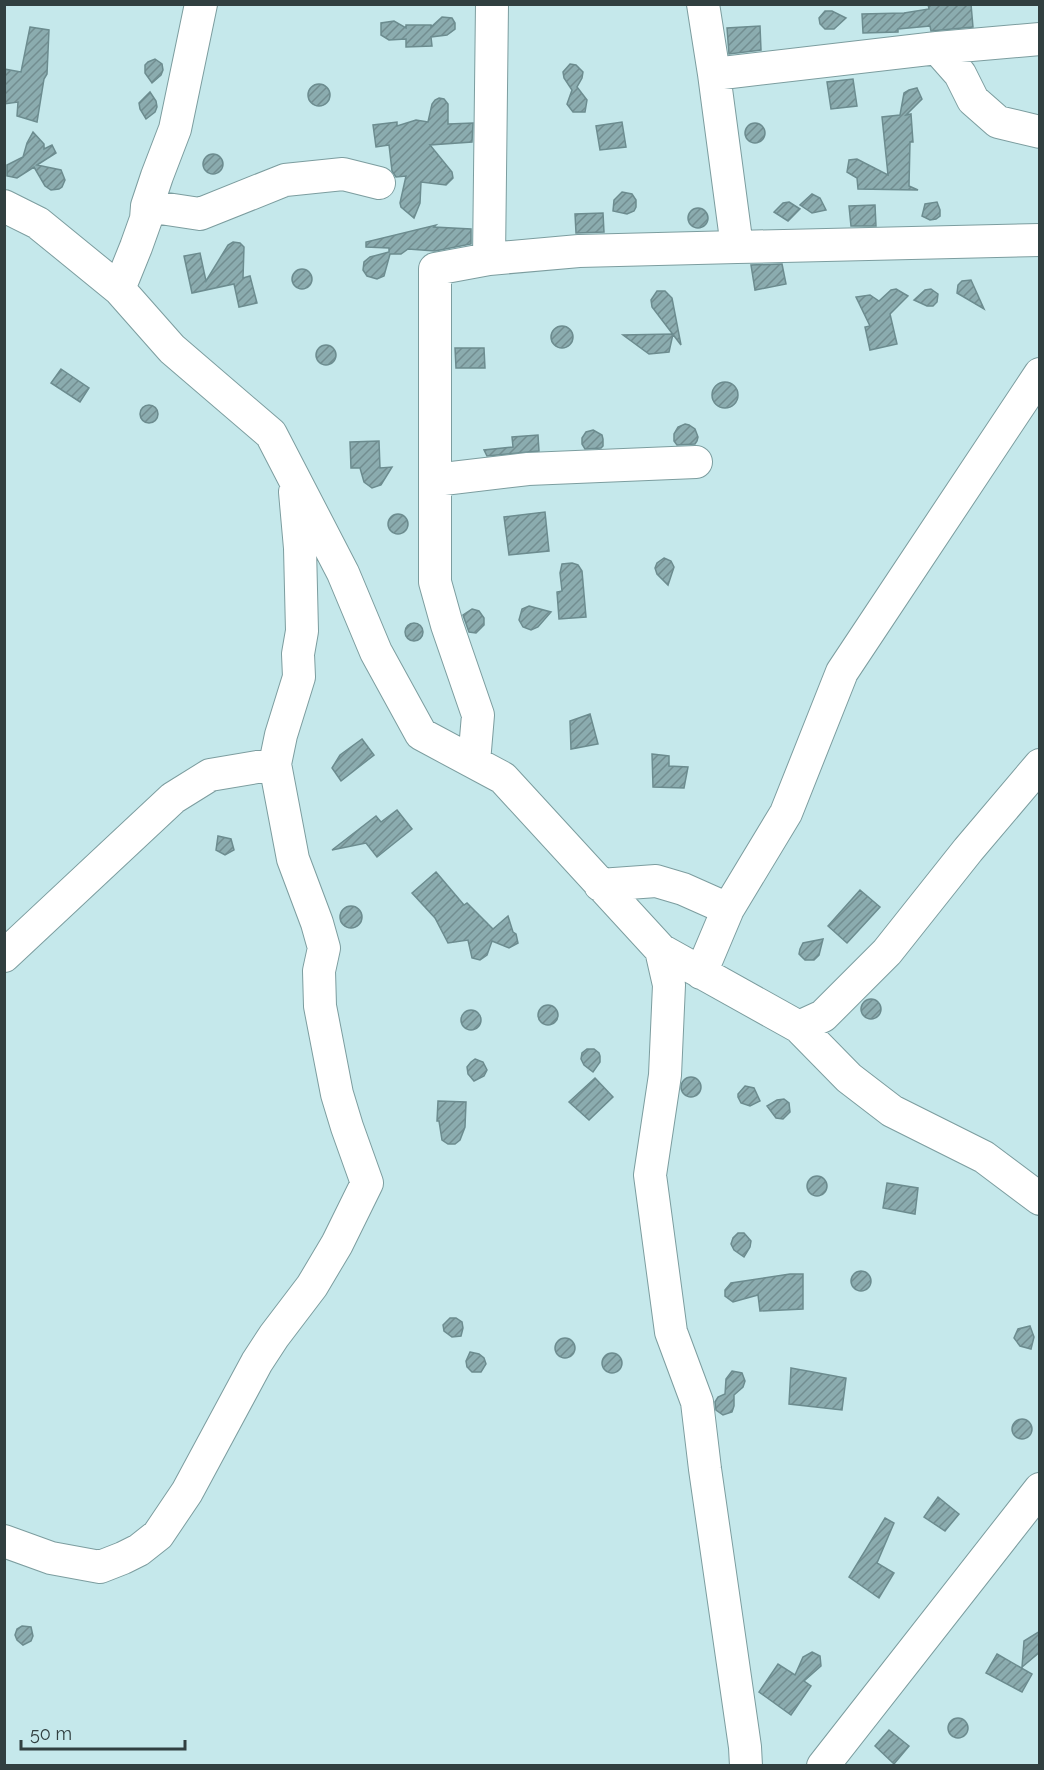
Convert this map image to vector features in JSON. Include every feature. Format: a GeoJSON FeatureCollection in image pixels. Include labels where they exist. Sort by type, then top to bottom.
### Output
{"type":"FeatureCollection","features":[{"type":"Feature","properties":{"kind":"street"},"geometry":{"type":"LineString","coordinates":[[119,289],[146,219],[147,206],[175,129],[201,4]]}},
{"type":"Feature","properties":{"kind":"street"},"geometry":{"type":"LineString","coordinates":[[489,259],[492,4]]}},
{"type":"Feature","properties":{"kind":"street"},"geometry":{"type":"LineString","coordinates":[[703,4],[737,247]]}},
{"type":"Feature","properties":{"kind":"street"},"geometry":{"type":"LineString","coordinates":[[714,74],[937,48],[1040,39]]}},
{"type":"Feature","properties":{"kind":"street"},"geometry":{"type":"LineString","coordinates":[[937,48],[960,74],[973,100],[998,122],[1040,132]]}},
{"type":"Feature","properties":{"kind":"street"},"geometry":{"type":"LineString","coordinates":[[147,206],[200,214],[285,180],[343,174],[379,183]]}},
{"type":"Feature","properties":{"kind":"street"},"geometry":{"type":"LineString","coordinates":[[4,206],[38,223],[119,289],[172,349],[271,434],[343,573],[376,652],[421,734],[503,778],[661,950],[799,1027],[849,1078],[892,1111],[984,1157],[1040,1199]]}},
{"type":"Feature","properties":{"kind":"street"},"geometry":{"type":"LineString","coordinates":[[474,762],[478,715],[447,625],[435,582],[435,269],[489,259],[579,251],[1040,240]]}},
{"type":"Feature","properties":{"kind":"street"},"geometry":{"type":"LineString","coordinates":[[702,973],[728,909],[786,813],[842,672],[1040,374]]}},
{"type":"Feature","properties":{"kind":"street"},"geometry":{"type":"LineString","coordinates":[[4,1541],[51,1558],[100,1567],[139,1550],[158,1535],[187,1492],[257,1362],[312,1286],[337,1244],[367,1183],[346,1127],[337,1094],[320,1006],[319,971],[324,948],[293,859],[275,764],[281,735],[299,677],[298,654],[302,631],[300,548],[294,484],[271,434]]}},
{"type":"Feature","properties":{"kind":"street"},"geometry":{"type":"LineString","coordinates":[[435,480],[528,469],[696,462]]}},
{"type":"Feature","properties":{"kind":"street"},"geometry":{"type":"LineString","coordinates":[[4,956],[173,798],[210,775],[275,764]]}},
{"type":"Feature","properties":{"kind":"street"},"geometry":{"type":"LineString","coordinates":[[799,1027],[823,1016],[887,952],[968,850],[1040,765]]}},
{"type":"Feature","properties":{"kind":"street"},"geometry":{"type":"LineString","coordinates":[[600,885],[656,881],[684,889],[728,909]]}},
{"type":"Feature","properties":{"kind":"street"},"geometry":{"type":"LineString","coordinates":[[661,950],[669,985],[665,1075],[650,1175],[671,1332],[697,1402],[746,1766]]}},
{"type":"Feature","properties":{"kind":"street"},"geometry":{"type":"LineString","coordinates":[[823,1766],[1040,1489]]}},
{"type":"Feature","properties":{"kind":"building"},"geometry":{"type":"Polygon","coordinates":[[[928,4],[971,4],[973,27],[931,31],[930,26],[898,29],[898,32],[863,33],[862,14],[904,13],[929,9],[928,4]]]}},
{"type":"Feature","properties":{"kind":"building"},"geometry":{"type":"Polygon","coordinates":[[[825,11],[832,11],[846,18],[834,29],[825,29],[820,24],[819,18],[825,11]]]}},
{"type":"Feature","properties":{"kind":"building"},"geometry":{"type":"Polygon","coordinates":[[[442,17],[452,18],[455,29],[447,35],[431,37],[432,46],[406,47],[406,39],[389,40],[381,35],[381,23],[394,21],[406,28],[406,25],[431,25],[431,27],[442,17]]]}},
{"type":"Feature","properties":{"kind":"building"},"geometry":{"type":"Polygon","coordinates":[[[760,26],[761,50],[729,54],[727,28],[760,26]]]}},
{"type":"Feature","properties":{"kind":"building"},"geometry":{"type":"Polygon","coordinates":[[[30,27],[49,30],[47,74],[44,79],[37,122],[17,116],[18,102],[4,104],[4,69],[21,72],[30,27]]]}},
{"type":"Feature","properties":{"kind":"building"},"geometry":{"type":"Polygon","coordinates":[[[155,59],[162,64],[163,70],[152,83],[145,73],[145,65],[155,59]]]}},
{"type":"Feature","properties":{"kind":"building"},"geometry":{"type":"Polygon","coordinates":[[[570,64],[576,65],[583,72],[577,87],[587,100],[585,112],[573,112],[567,104],[572,90],[563,72],[570,64]]]}},
{"type":"Feature","properties":{"kind":"building"},"geometry":{"type":"Polygon","coordinates":[[[853,79],[857,106],[831,109],[827,82],[853,79]]]}},
{"type":"Feature","properties":{"kind":"building"},"geometry":{"type":"Polygon","coordinates":[[[319,84],[327,87],[330,95],[327,103],[319,106],[311,103],[308,95],[311,87],[319,84]]]}},
{"type":"Feature","properties":{"kind":"building"},"geometry":{"type":"Polygon","coordinates":[[[917,88],[922,99],[906,115],[911,114],[913,142],[910,142],[909,186],[918,190],[858,189],[857,178],[847,172],[849,160],[857,159],[888,175],[882,117],[900,115],[904,93],[917,88]]]}},
{"type":"Feature","properties":{"kind":"building"},"geometry":{"type":"Polygon","coordinates":[[[150,92],[157,107],[155,112],[146,119],[139,103],[150,92]]]}},
{"type":"Feature","properties":{"kind":"building"},"geometry":{"type":"Polygon","coordinates":[[[439,98],[444,99],[448,104],[448,124],[473,123],[472,142],[430,145],[452,172],[453,178],[446,185],[421,182],[420,203],[414,218],[401,207],[400,203],[406,176],[396,177],[392,171],[389,145],[376,147],[373,125],[397,122],[397,126],[416,120],[428,122],[432,104],[439,98]]]}},
{"type":"Feature","properties":{"kind":"building"},"geometry":{"type":"Polygon","coordinates":[[[622,122],[626,147],[600,150],[596,126],[622,122]]]}},
{"type":"Feature","properties":{"kind":"building"},"geometry":{"type":"Polygon","coordinates":[[[755,123],[762,126],[765,133],[762,140],[755,143],[748,140],[745,133],[748,126],[755,123]]]}},
{"type":"Feature","properties":{"kind":"building"},"geometry":{"type":"Polygon","coordinates":[[[33,132],[44,144],[44,149],[52,145],[56,153],[37,165],[61,170],[65,180],[59,189],[51,190],[45,186],[34,167],[17,178],[7,176],[7,165],[23,157],[33,132]]]}},
{"type":"Feature","properties":{"kind":"building"},"geometry":{"type":"Polygon","coordinates":[[[213,154],[220,157],[223,164],[220,171],[213,174],[206,171],[203,164],[206,157],[213,154]]]}},
{"type":"Feature","properties":{"kind":"building"},"geometry":{"type":"Polygon","coordinates":[[[622,192],[632,194],[636,200],[634,211],[627,214],[613,211],[614,200],[622,192]]]}},
{"type":"Feature","properties":{"kind":"building"},"geometry":{"type":"Polygon","coordinates":[[[812,194],[820,198],[826,210],[812,213],[800,205],[812,194]]]}},
{"type":"Feature","properties":{"kind":"building"},"geometry":{"type":"Polygon","coordinates":[[[789,202],[800,209],[788,221],[774,212],[783,203],[789,202]]]}},
{"type":"Feature","properties":{"kind":"building"},"geometry":{"type":"Polygon","coordinates":[[[937,202],[940,216],[930,220],[922,216],[925,204],[937,202]]]}},
{"type":"Feature","properties":{"kind":"building"},"geometry":{"type":"Polygon","coordinates":[[[875,205],[876,226],[851,226],[849,206],[875,205]]]}},
{"type":"Feature","properties":{"kind":"building"},"geometry":{"type":"Polygon","coordinates":[[[698,208],[705,211],[708,218],[705,225],[698,228],[691,225],[688,218],[691,211],[698,208]]]}},
{"type":"Feature","properties":{"kind":"building"},"geometry":{"type":"Polygon","coordinates":[[[603,213],[604,232],[576,233],[575,214],[603,213]]]}},
{"type":"Feature","properties":{"kind":"building"},"geometry":{"type":"Polygon","coordinates":[[[436,225],[434,227],[471,229],[471,244],[435,251],[408,249],[401,254],[390,254],[384,276],[377,279],[367,276],[363,270],[364,262],[370,257],[389,252],[389,248],[366,247],[366,242],[436,225]]]}},
{"type":"Feature","properties":{"kind":"building"},"geometry":{"type":"Polygon","coordinates":[[[233,242],[240,243],[244,247],[243,278],[250,276],[257,303],[239,307],[234,284],[192,293],[184,256],[200,253],[206,281],[228,245],[233,242]]]}},
{"type":"Feature","properties":{"kind":"building"},"geometry":{"type":"Polygon","coordinates":[[[782,264],[786,284],[755,290],[751,265],[782,264]]]}},
{"type":"Feature","properties":{"kind":"building"},"geometry":{"type":"Polygon","coordinates":[[[302,269],[309,272],[312,279],[309,286],[302,289],[295,286],[292,279],[295,272],[302,269]]]}},
{"type":"Feature","properties":{"kind":"building"},"geometry":{"type":"Polygon","coordinates":[[[971,280],[984,309],[957,293],[958,285],[962,281],[971,280]]]}},
{"type":"Feature","properties":{"kind":"building"},"geometry":{"type":"Polygon","coordinates":[[[896,289],[908,296],[890,314],[897,344],[870,350],[865,327],[870,326],[856,297],[870,295],[879,301],[891,290],[896,289]]]}},
{"type":"Feature","properties":{"kind":"building"},"geometry":{"type":"Polygon","coordinates":[[[931,289],[938,294],[937,302],[933,306],[927,306],[914,300],[925,290],[931,289]]]}},
{"type":"Feature","properties":{"kind":"building"},"geometry":{"type":"Polygon","coordinates":[[[657,291],[665,291],[672,298],[681,345],[652,307],[651,300],[657,291]]]}},
{"type":"Feature","properties":{"kind":"building"},"geometry":{"type":"Polygon","coordinates":[[[562,326],[570,329],[573,337],[570,345],[562,348],[554,345],[551,337],[554,329],[562,326]]]}},
{"type":"Feature","properties":{"kind":"building"},"geometry":{"type":"Polygon","coordinates":[[[673,334],[669,352],[649,354],[623,335],[673,334]]]}},
{"type":"Feature","properties":{"kind":"building"},"geometry":{"type":"Polygon","coordinates":[[[326,345],[333,348],[336,355],[333,362],[326,365],[319,362],[316,355],[319,348],[326,345]]]}},
{"type":"Feature","properties":{"kind":"building"},"geometry":{"type":"Polygon","coordinates":[[[455,348],[484,348],[485,368],[456,368],[455,348]]]}},
{"type":"Feature","properties":{"kind":"building"},"geometry":{"type":"Polygon","coordinates":[[[61,369],[89,388],[80,402],[51,383],[61,369]]]}},
{"type":"Feature","properties":{"kind":"building"},"geometry":{"type":"Polygon","coordinates":[[[725,382],[734,386],[738,395],[734,404],[725,408],[716,404],[712,395],[716,386],[725,382]]]}},
{"type":"Feature","properties":{"kind":"building"},"geometry":{"type":"Polygon","coordinates":[[[149,405],[155,408],[158,414],[155,420],[149,423],[143,420],[140,414],[143,408],[149,405]]]}},
{"type":"Feature","properties":{"kind":"building"},"geometry":{"type":"Polygon","coordinates":[[[685,424],[695,429],[697,441],[695,444],[677,445],[674,441],[674,434],[678,427],[685,424]]]}},
{"type":"Feature","properties":{"kind":"building"},"geometry":{"type":"Polygon","coordinates":[[[593,430],[602,435],[603,446],[585,449],[582,438],[586,432],[593,430]]]}},
{"type":"Feature","properties":{"kind":"building"},"geometry":{"type":"Polygon","coordinates":[[[538,435],[539,451],[487,456],[484,450],[513,447],[512,437],[538,435]]]}},
{"type":"Feature","properties":{"kind":"building"},"geometry":{"type":"Polygon","coordinates":[[[379,441],[380,468],[392,467],[381,485],[372,488],[364,482],[360,468],[351,468],[350,442],[379,441]]]}},
{"type":"Feature","properties":{"kind":"building"},"geometry":{"type":"Polygon","coordinates":[[[545,512],[549,551],[509,555],[504,517],[545,512]]]}},
{"type":"Feature","properties":{"kind":"building"},"geometry":{"type":"Polygon","coordinates":[[[398,514],[405,517],[408,524],[405,531],[398,534],[391,531],[388,524],[391,517],[398,514]]]}},
{"type":"Feature","properties":{"kind":"building"},"geometry":{"type":"Polygon","coordinates":[[[664,558],[671,561],[674,567],[668,585],[657,574],[655,568],[657,563],[664,558]]]}},
{"type":"Feature","properties":{"kind":"building"},"geometry":{"type":"Polygon","coordinates":[[[562,564],[578,565],[582,571],[586,617],[559,619],[557,592],[562,591],[560,573],[562,564]]]}},
{"type":"Feature","properties":{"kind":"building"},"geometry":{"type":"Polygon","coordinates":[[[529,606],[551,612],[538,627],[531,630],[523,627],[519,620],[522,609],[529,606]]]}},
{"type":"Feature","properties":{"kind":"building"},"geometry":{"type":"Polygon","coordinates":[[[472,609],[479,611],[484,618],[484,625],[476,633],[469,632],[463,615],[472,609]]]}},
{"type":"Feature","properties":{"kind":"building"},"geometry":{"type":"Polygon","coordinates":[[[410,623],[418,623],[423,628],[421,639],[410,641],[405,636],[405,628],[410,623]]]}},
{"type":"Feature","properties":{"kind":"building"},"geometry":{"type":"Polygon","coordinates":[[[590,714],[598,744],[571,749],[570,721],[590,714]]]}},
{"type":"Feature","properties":{"kind":"building"},"geometry":{"type":"Polygon","coordinates":[[[362,739],[374,755],[341,781],[332,768],[340,755],[362,739]]]}},
{"type":"Feature","properties":{"kind":"building"},"geometry":{"type":"Polygon","coordinates":[[[652,754],[669,756],[669,766],[688,767],[684,788],[653,787],[652,754]]]}},
{"type":"Feature","properties":{"kind":"building"},"geometry":{"type":"Polygon","coordinates":[[[397,810],[412,829],[377,857],[366,843],[332,850],[376,816],[381,822],[397,810]]]}},
{"type":"Feature","properties":{"kind":"building"},"geometry":{"type":"Polygon","coordinates":[[[218,836],[231,839],[234,850],[225,855],[216,850],[218,836]]]}},
{"type":"Feature","properties":{"kind":"building"},"geometry":{"type":"Polygon","coordinates":[[[436,872],[464,905],[467,903],[493,929],[508,916],[518,943],[509,948],[492,941],[487,955],[480,960],[472,958],[468,940],[448,943],[435,918],[412,893],[436,872]]]}},
{"type":"Feature","properties":{"kind":"building"},"geometry":{"type":"Polygon","coordinates":[[[860,890],[880,907],[847,943],[828,926],[860,890]]]}},
{"type":"Feature","properties":{"kind":"building"},"geometry":{"type":"Polygon","coordinates":[[[351,906],[359,909],[362,917],[359,925],[351,928],[343,925],[340,917],[343,909],[351,906]]]}},
{"type":"Feature","properties":{"kind":"building"},"geometry":{"type":"Polygon","coordinates":[[[823,939],[819,955],[814,960],[805,960],[799,954],[803,943],[823,939]]]}},
{"type":"Feature","properties":{"kind":"building"},"geometry":{"type":"Polygon","coordinates":[[[871,999],[878,1002],[881,1009],[878,1016],[871,1019],[864,1016],[861,1009],[864,1002],[871,999]]]}},
{"type":"Feature","properties":{"kind":"building"},"geometry":{"type":"Polygon","coordinates":[[[548,1005],[555,1008],[558,1015],[555,1022],[548,1025],[541,1022],[538,1015],[541,1008],[548,1005]]]}},
{"type":"Feature","properties":{"kind":"building"},"geometry":{"type":"Polygon","coordinates":[[[471,1010],[478,1013],[481,1020],[478,1027],[471,1030],[464,1027],[461,1020],[464,1013],[471,1010]]]}},
{"type":"Feature","properties":{"kind":"building"},"geometry":{"type":"Polygon","coordinates":[[[587,1049],[594,1049],[600,1056],[600,1062],[593,1072],[584,1065],[581,1059],[582,1053],[587,1049]]]}},
{"type":"Feature","properties":{"kind":"building"},"geometry":{"type":"Polygon","coordinates":[[[475,1059],[483,1062],[487,1070],[484,1076],[474,1081],[468,1074],[467,1067],[475,1059]]]}},
{"type":"Feature","properties":{"kind":"building"},"geometry":{"type":"Polygon","coordinates":[[[691,1077],[698,1080],[701,1087],[698,1094],[691,1097],[684,1094],[681,1087],[684,1080],[691,1077]]]}},
{"type":"Feature","properties":{"kind":"building"},"geometry":{"type":"Polygon","coordinates":[[[595,1078],[613,1097],[589,1120],[569,1102],[595,1078]]]}},
{"type":"Feature","properties":{"kind":"building"},"geometry":{"type":"Polygon","coordinates":[[[745,1086],[754,1088],[760,1101],[750,1106],[741,1103],[738,1094],[745,1086]]]}},
{"type":"Feature","properties":{"kind":"building"},"geometry":{"type":"Polygon","coordinates":[[[784,1099],[789,1103],[790,1112],[783,1119],[776,1118],[767,1106],[784,1099]]]}},
{"type":"Feature","properties":{"kind":"building"},"geometry":{"type":"Polygon","coordinates":[[[438,1101],[466,1102],[465,1127],[460,1140],[455,1144],[448,1144],[442,1140],[439,1121],[437,1121],[438,1101]]]}},
{"type":"Feature","properties":{"kind":"building"},"geometry":{"type":"Polygon","coordinates":[[[817,1176],[824,1179],[827,1186],[824,1193],[817,1196],[810,1193],[807,1186],[810,1179],[817,1176]]]}},
{"type":"Feature","properties":{"kind":"building"},"geometry":{"type":"Polygon","coordinates":[[[887,1183],[918,1188],[915,1214],[883,1208],[887,1183]]]}},
{"type":"Feature","properties":{"kind":"building"},"geometry":{"type":"Polygon","coordinates":[[[738,1233],[744,1233],[751,1241],[744,1257],[734,1250],[731,1244],[738,1233]]]}},
{"type":"Feature","properties":{"kind":"building"},"geometry":{"type":"Polygon","coordinates":[[[861,1271],[868,1274],[871,1281],[868,1288],[861,1291],[854,1288],[851,1281],[854,1274],[861,1271]]]}},
{"type":"Feature","properties":{"kind":"building"},"geometry":{"type":"Polygon","coordinates":[[[803,1274],[803,1309],[760,1311],[758,1295],[733,1302],[725,1296],[725,1290],[731,1283],[803,1274]]]}},
{"type":"Feature","properties":{"kind":"building"},"geometry":{"type":"Polygon","coordinates":[[[450,1318],[456,1318],[462,1322],[461,1336],[452,1337],[444,1331],[443,1325],[450,1318]]]}},
{"type":"Feature","properties":{"kind":"building"},"geometry":{"type":"Polygon","coordinates":[[[1030,1326],[1034,1337],[1031,1349],[1020,1346],[1014,1338],[1018,1329],[1030,1326]]]}},
{"type":"Feature","properties":{"kind":"building"},"geometry":{"type":"Polygon","coordinates":[[[565,1338],[572,1341],[575,1348],[572,1355],[565,1358],[558,1355],[555,1348],[558,1341],[565,1338]]]}},
{"type":"Feature","properties":{"kind":"building"},"geometry":{"type":"Polygon","coordinates":[[[470,1352],[484,1358],[486,1364],[481,1372],[472,1372],[467,1367],[466,1361],[470,1352]]]}},
{"type":"Feature","properties":{"kind":"building"},"geometry":{"type":"Polygon","coordinates":[[[612,1353],[619,1356],[622,1363],[619,1370],[612,1373],[605,1370],[602,1363],[605,1356],[612,1353]]]}},
{"type":"Feature","properties":{"kind":"building"},"geometry":{"type":"Polygon","coordinates":[[[791,1368],[846,1378],[842,1410],[789,1404],[791,1368]]]}},
{"type":"Feature","properties":{"kind":"building"},"geometry":{"type":"Polygon","coordinates":[[[732,1371],[742,1373],[745,1381],[743,1387],[734,1395],[732,1412],[723,1415],[716,1410],[715,1402],[718,1397],[725,1394],[726,1379],[732,1371]]]}},
{"type":"Feature","properties":{"kind":"building"},"geometry":{"type":"Polygon","coordinates":[[[1022,1419],[1029,1422],[1032,1429],[1029,1436],[1022,1439],[1015,1436],[1012,1429],[1015,1422],[1022,1419]]]}},
{"type":"Feature","properties":{"kind":"building"},"geometry":{"type":"Polygon","coordinates":[[[938,1497],[959,1514],[945,1531],[924,1517],[938,1497]]]}},
{"type":"Feature","properties":{"kind":"building"},"geometry":{"type":"Polygon","coordinates":[[[885,1518],[894,1523],[877,1563],[894,1573],[879,1598],[849,1577],[885,1518]]]}},
{"type":"Feature","properties":{"kind":"building"},"geometry":{"type":"Polygon","coordinates":[[[22,1626],[31,1627],[33,1636],[31,1641],[23,1645],[15,1635],[17,1629],[22,1626]]]}},
{"type":"Feature","properties":{"kind":"building"},"geometry":{"type":"Polygon","coordinates":[[[1040,1631],[1040,1652],[1022,1667],[1024,1641],[1040,1631]]]}},
{"type":"Feature","properties":{"kind":"building"},"geometry":{"type":"Polygon","coordinates":[[[812,1652],[820,1656],[821,1666],[804,1681],[811,1686],[791,1715],[759,1692],[778,1664],[795,1675],[803,1657],[812,1652]]]}},
{"type":"Feature","properties":{"kind":"building"},"geometry":{"type":"Polygon","coordinates":[[[997,1654],[1032,1674],[1022,1692],[986,1673],[997,1654]]]}},
{"type":"Feature","properties":{"kind":"building"},"geometry":{"type":"Polygon","coordinates":[[[958,1718],[965,1721],[968,1728],[965,1735],[958,1738],[951,1735],[948,1728],[951,1721],[958,1718]]]}},
{"type":"Feature","properties":{"kind":"building"},"geometry":{"type":"Polygon","coordinates":[[[889,1730],[909,1746],[894,1764],[875,1746],[889,1730]]]}}]}
